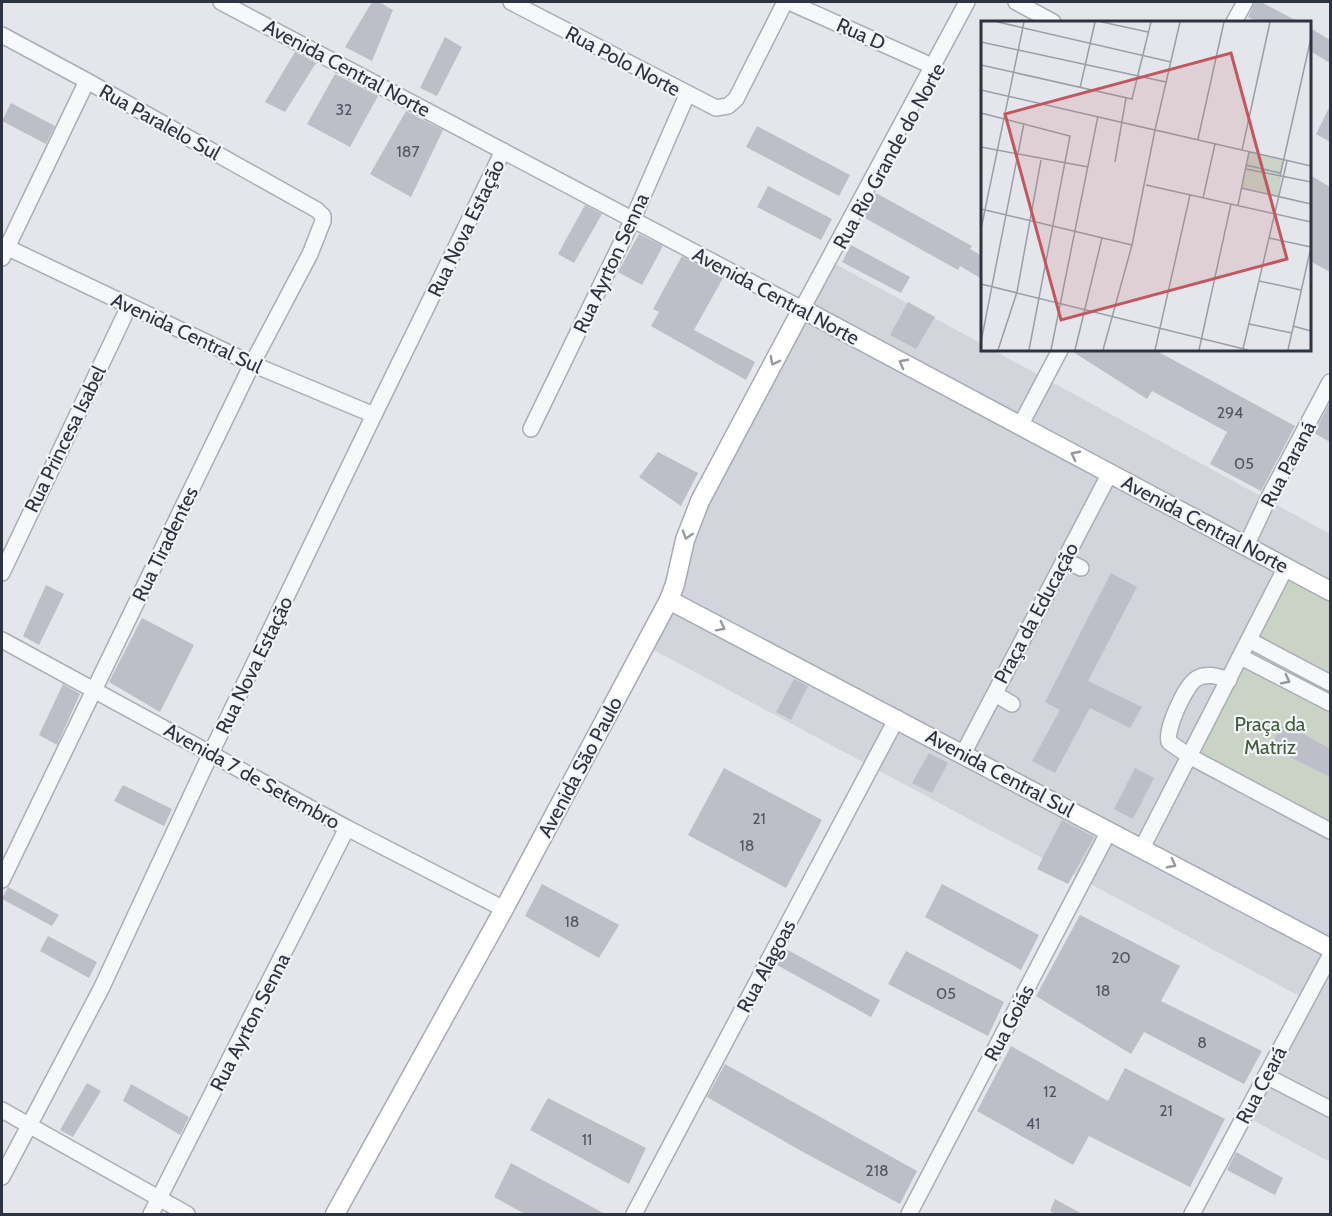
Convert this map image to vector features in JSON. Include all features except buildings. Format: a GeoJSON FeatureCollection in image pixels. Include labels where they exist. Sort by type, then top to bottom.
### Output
{"type":"FeatureCollection","features":[{"type":"Feature","properties":{"kind":"main road","name":"Avenida Central Norte"},"geometry":{"type":"LineString","coordinates":[[804,308],[1330,591]]}},
{"type":"Feature","properties":{"kind":"main road","name":"Avenida São Paulo"},"geometry":{"type":"LineString","coordinates":[[335,1215],[504,909],[669,600],[685,540],[700,501],[804,308]]}},
{"type":"Feature","properties":{"kind":"main road","name":"Avenida Central Sul"},"geometry":{"type":"LineString","coordinates":[[669,600],[897,718],[1330,948]]}},
{"type":"Feature","properties":{"kind":"street","name":"Avenida Central Norte"},"geometry":{"type":"LineString","coordinates":[[221,2],[804,308]]}},
{"type":"Feature","properties":{"kind":"street"},"geometry":{"type":"LineString","coordinates":[[237,2],[634,217]]}},
{"type":"Feature","properties":{"kind":"street","name":"Rua Polo Norte"},"geometry":{"type":"LineString","coordinates":[[510,2],[716,108],[728,106],[736,99],[787,2]]}},
{"type":"Feature","properties":{"kind":"street","name":"Rua D"},"geometry":{"type":"LineString","coordinates":[[787,2],[932,66]]}},
{"type":"Feature","properties":{"kind":"street","name":"Rua Rio Grande do Norte"},"geometry":{"type":"LineString","coordinates":[[804,308],[967,2]]}},
{"type":"Feature","properties":{"kind":"street","name":"Rua Rio Grande do Norte"},"geometry":{"type":"LineString","coordinates":[[804,308],[973,2]]}},
{"type":"Feature","properties":{"kind":"street"},"geometry":{"type":"LineString","coordinates":[[1016,2],[1051,21]]}},
{"type":"Feature","properties":{"kind":"street"},"geometry":{"type":"LineString","coordinates":[[1235,21],[1245,2]]}},
{"type":"Feature","properties":{"kind":"street","name":"Rua Paralelo Sul"},"geometry":{"type":"LineString","coordinates":[[2,35],[316,210]]}},
{"type":"Feature","properties":{"kind":"street"},"geometry":{"type":"LineString","coordinates":[[3,250],[87,81]]}},
{"type":"Feature","properties":{"kind":"street","name":"Rua Ayrton Senna"},"geometry":{"type":"LineString","coordinates":[[531,429],[634,217],[687,95]]}},
{"type":"Feature","properties":{"kind":"street","name":"Rua Nova Estação"},"geometry":{"type":"LineString","coordinates":[[2,1177],[102,989],[211,753],[503,151]]}},
{"type":"Feature","properties":{"kind":"street","name":"Rua Tiradentes"},"geometry":{"type":"LineString","coordinates":[[2,880],[252,364],[322,228],[323,216],[316,210]]}},
{"type":"Feature","properties":{"kind":"street","name":"Avenida Central Sul"},"geometry":{"type":"LineString","coordinates":[[3,250],[252,364],[374,415]]}},
{"type":"Feature","properties":{"kind":"street","name":"Rua Princesa Isabel"},"geometry":{"type":"LineString","coordinates":[[2,573],[129,306]]}},
{"type":"Feature","properties":{"kind":"street"},"geometry":{"type":"LineString","coordinates":[[1020,426],[1059,351]]}},
{"type":"Feature","properties":{"kind":"street","name":"Rua Paraná"},"geometry":{"type":"LineString","coordinates":[[1246,546],[1276,483],[1330,382]]}},
{"type":"Feature","properties":{"kind":"street","name":"Praça da Educação"},"geometry":{"type":"LineString","coordinates":[[963,754],[1110,473]]}},
{"type":"Feature","properties":{"kind":"street"},"geometry":{"type":"LineString","coordinates":[[1064,560],[1081,568]]}},
{"type":"Feature","properties":{"kind":"street"},"geometry":{"type":"LineString","coordinates":[[1142,848],[1286,567]]}},
{"type":"Feature","properties":{"kind":"street","name":"Avenida 7 de Setembro"},"geometry":{"type":"LineString","coordinates":[[2,640],[347,828],[504,909]]}},
{"type":"Feature","properties":{"kind":"street"},"geometry":{"type":"LineString","coordinates":[[1249,640],[1330,683]]}},
{"type":"Feature","properties":{"kind":"street"},"geometry":{"type":"LineString","coordinates":[[1240,657],[1330,703]]}},
{"type":"Feature","properties":{"kind":"street"},"geometry":{"type":"LineString","coordinates":[[1228,680],[1216,676],[1199,677],[1189,687],[1168,729],[1169,742],[1189,756],[1330,831]]}},
{"type":"Feature","properties":{"kind":"street"},"geometry":{"type":"LineString","coordinates":[[995,694],[1012,704]]}},
{"type":"Feature","properties":{"kind":"street","name":"Rua Alagoas"},"geometry":{"type":"LineString","coordinates":[[634,1215],[897,718]]}},
{"type":"Feature","properties":{"kind":"street","name":"Rua Ayrton Senna"},"geometry":{"type":"LineString","coordinates":[[151,1215],[347,828]]}},
{"type":"Feature","properties":{"kind":"street","name":"Rua Goiás"},"geometry":{"type":"LineString","coordinates":[[909,1215],[1109,831]]}},
{"type":"Feature","properties":{"kind":"street","name":"Rua Ceará"},"geometry":{"type":"LineString","coordinates":[[1192,1215],[1330,956]]}},
{"type":"Feature","properties":{"kind":"street"},"geometry":{"type":"LineString","coordinates":[[1266,1076],[1330,1109]]}},
{"type":"Feature","properties":{"kind":"street"},"geometry":{"type":"LineString","coordinates":[[2,1110],[187,1215]]}},
{"type":"Feature","properties":{"kind":"shaded area"},"geometry":{"type":"Polygon","coordinates":[[[828,260],[981,343],[981,351],[995,351],[1330,534],[1330,1162],[1245,1116],[1307,1000],[650,648],[700,501],[828,260]]]}},
{"type":"Feature","properties":{"kind":"green space","name":"Praça da Matriz"},"geometry":{"type":"Polygon","coordinates":[[[1285,567],[1330,591],[1330,831],[1189,756],[1285,567]]]}}]}
